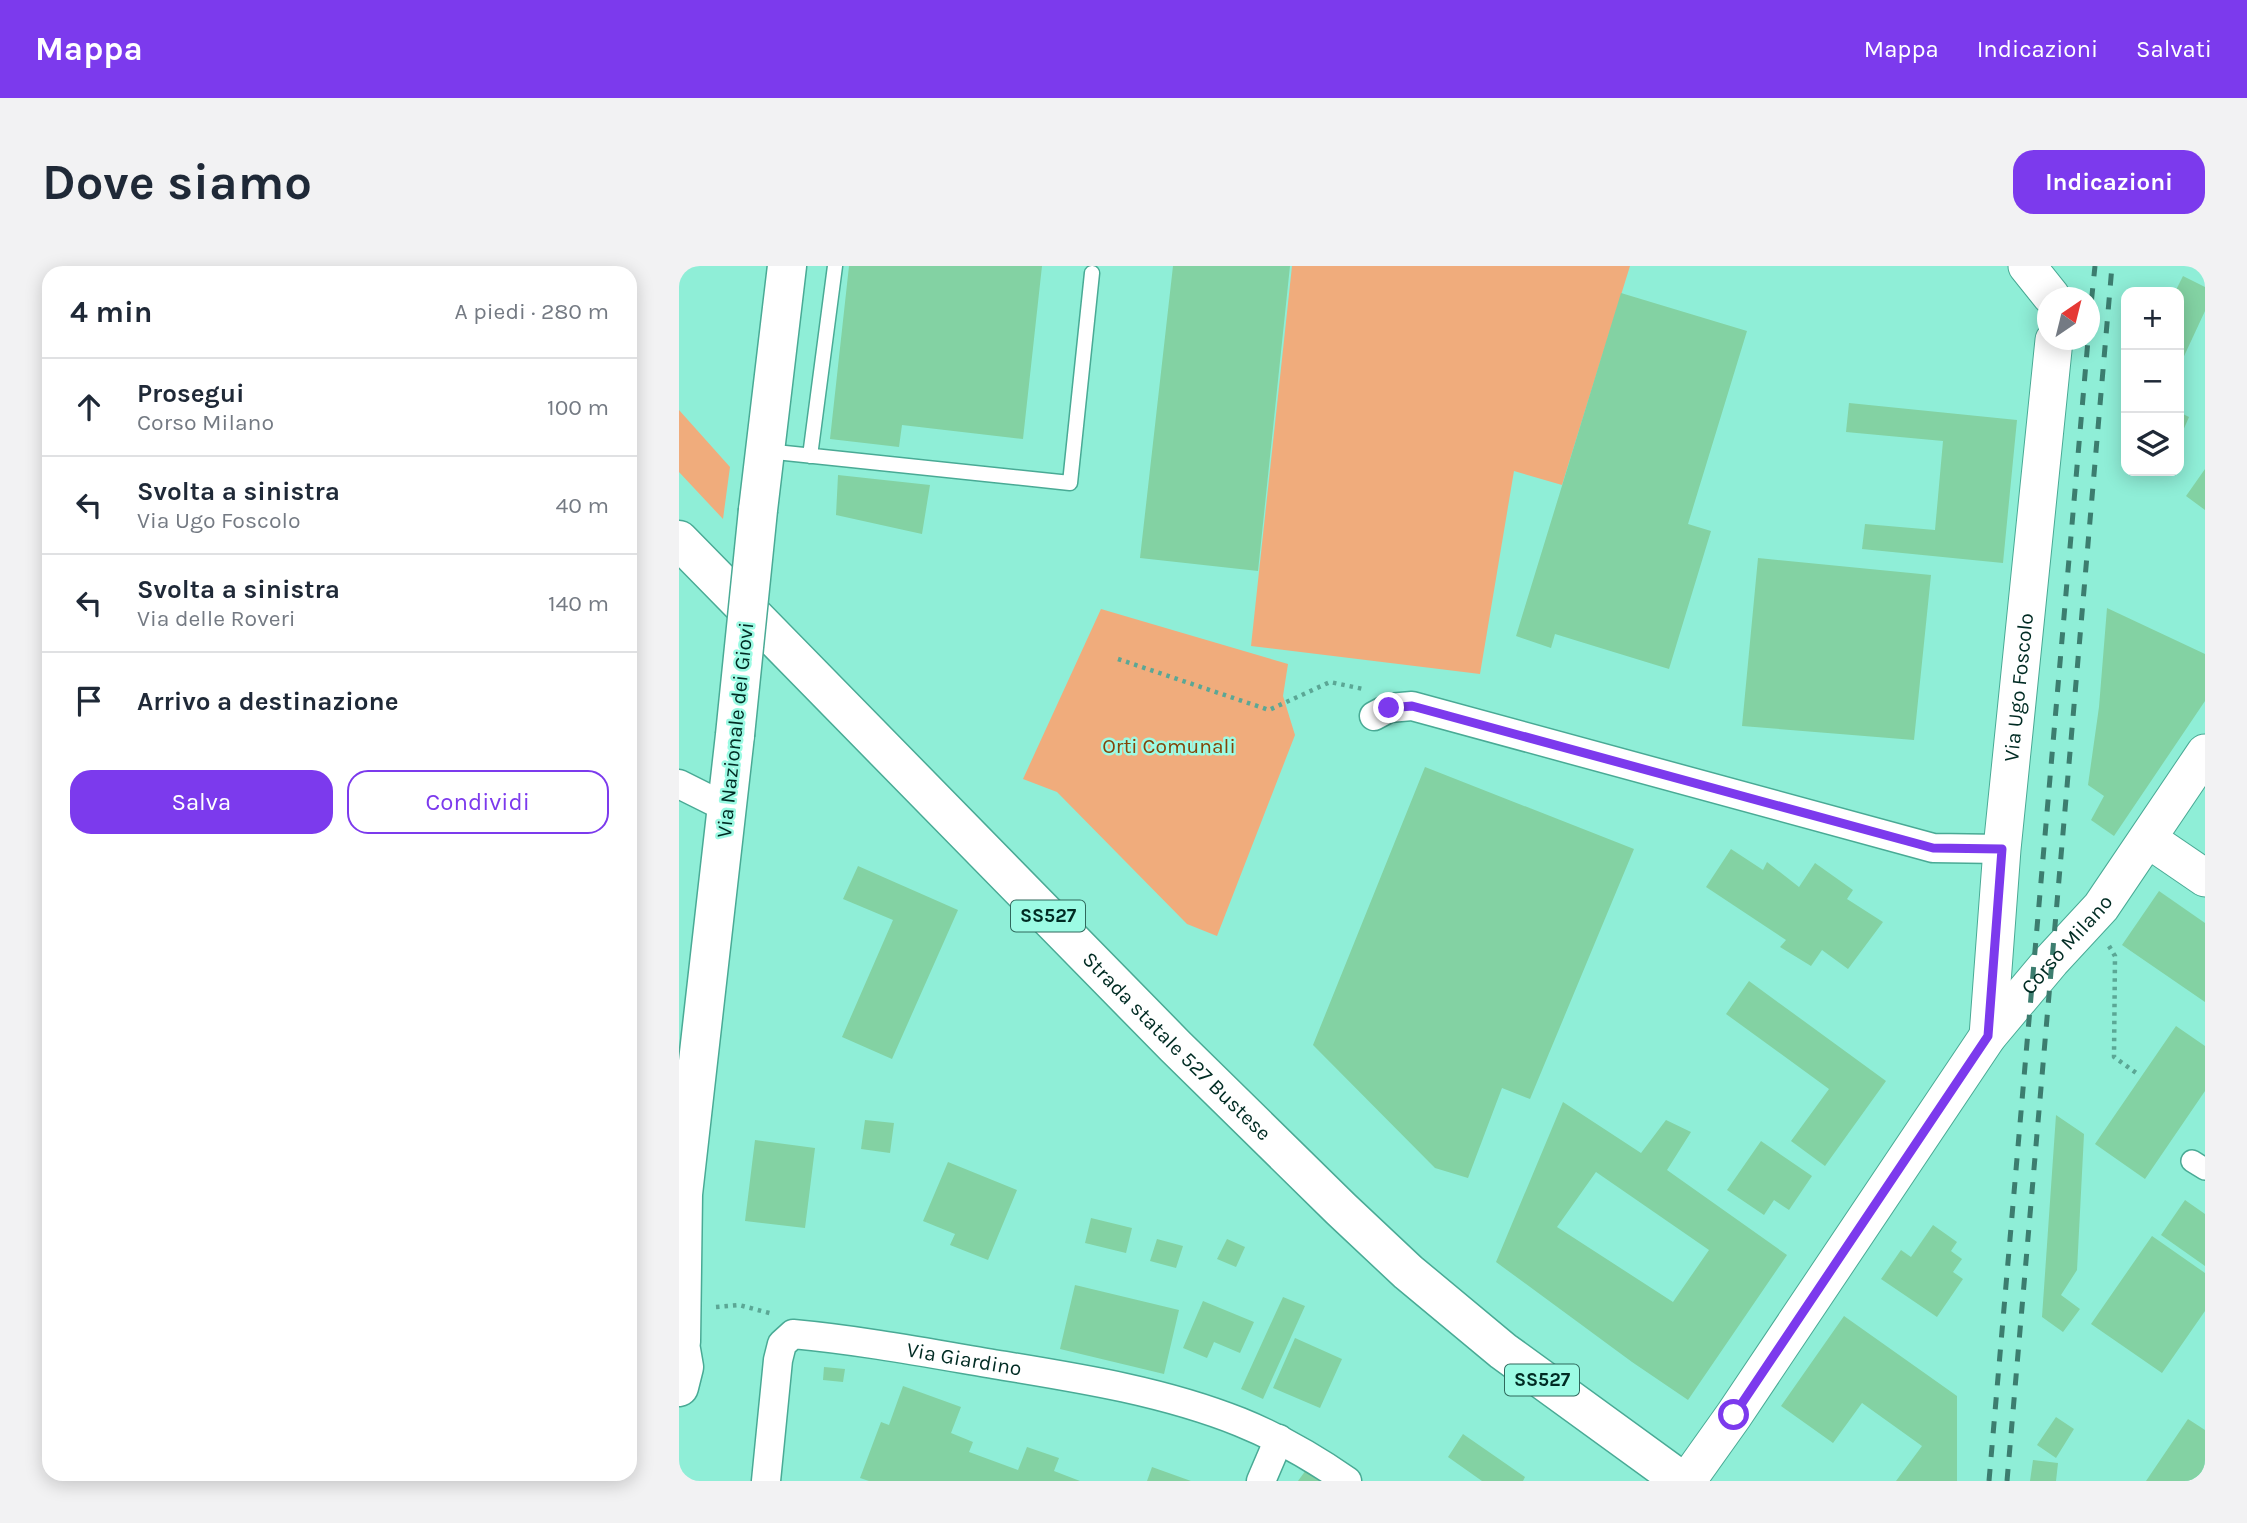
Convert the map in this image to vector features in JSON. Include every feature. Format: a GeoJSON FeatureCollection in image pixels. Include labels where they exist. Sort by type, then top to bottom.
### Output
{"type":"FeatureCollection","features":[{"type":"Feature","properties":{"kind":"main road","name":"Via Nazionale dei Giovi"},"geometry":{"type":"LineString","coordinates":[[679,1387],[684,1367],[680,1340],[681,1200],[787,266]]}},
{"type":"Feature","properties":{"kind":"main road","name":"Strada statale 527 Bustese"},"geometry":{"type":"LineString","coordinates":[[679,540],[1175,1046],[1408,1272],[1503,1351],[1684,1481]]}},
{"type":"Feature","properties":{"kind":"street"},"geometry":{"type":"LineString","coordinates":[[2027,266],[2050,287]]}},
{"type":"Feature","properties":{"kind":"street","name":"Via Ugo Foscolo"},"geometry":{"type":"LineString","coordinates":[[1988,1036],[2002,849],[2053,350]]}},
{"type":"Feature","properties":{"kind":"street"},"geometry":{"type":"LineString","coordinates":[[1381,712],[1412,706],[1933,848],[2002,849]]}},
{"type":"Feature","properties":{"kind":"street","name":"Corso Milano"},"geometry":{"type":"LineString","coordinates":[[1684,1481],[1734,1415],[1988,1036],[2101,907],[2205,753]]}},
{"type":"Feature","properties":{"kind":"street"},"geometry":{"type":"LineString","coordinates":[[679,784],[727,808]]}},
{"type":"Feature","properties":{"kind":"street"},"geometry":{"type":"LineString","coordinates":[[2148,839],[2205,878]]}},
{"type":"Feature","properties":{"kind":"street"},"geometry":{"type":"LineString","coordinates":[[766,1481],[778,1360],[782,1345],[793,1334]]}},
{"type":"Feature","properties":{"kind":"street","name":"Via Giardino"},"geometry":{"type":"LineString","coordinates":[[793,1334],[842,1338],[1061,1375],[1136,1391],[1239,1421],[1279,1440],[1347,1481]]}},
{"type":"Feature","properties":{"kind":"street"},"geometry":{"type":"LineString","coordinates":[[1261,1481],[1279,1440]]}},
{"type":"Feature","properties":{"kind":"lane"},"geometry":{"type":"LineString","coordinates":[[810,456],[835,266]]}},
{"type":"Feature","properties":{"kind":"lane"},"geometry":{"type":"LineString","coordinates":[[765,451],[1070,483],[1092,273]]}},
{"type":"Feature","properties":{"kind":"path"},"geometry":{"type":"LineString","coordinates":[[1118,659],[1269,710],[1329,682],[1361,688],[1381,712]]}},
{"type":"Feature","properties":{"kind":"path"},"geometry":{"type":"LineString","coordinates":[[2115,956],[2114,1058],[2139,1074]]}},
{"type":"Feature","properties":{"kind":"path"},"geometry":{"type":"LineString","coordinates":[[710,1307],[739,1305],[771,1311],[793,1334]]}},
{"type":"Feature","properties":{"kind":"green space"},"geometry":{"type":"Polygon","coordinates":[[[1292,266],[1630,266],[1562,485],[1514,471],[1480,674],[1251,646],[1292,266]]]}},
{"type":"Feature","properties":{"kind":"green space"},"geometry":{"type":"Polygon","coordinates":[[[679,410],[730,467],[723,519],[679,472],[679,410]]]}},
{"type":"Feature","properties":{"kind":"green space","name":"Orti Comunali"},"geometry":{"type":"Polygon","coordinates":[[[1101,609],[1288,664],[1283,696],[1295,735],[1217,936],[1187,924],[1057,792],[1023,779],[1101,609]]]}},
{"type":"Feature","properties":{"kind":"building"},"geometry":{"type":"Polygon","coordinates":[[[849,266],[1042,266],[1023,439],[902,425],[899,447],[830,439],[849,266]]]}},
{"type":"Feature","properties":{"kind":"building"},"geometry":{"type":"Polygon","coordinates":[[[1173,266],[1290,266],[1258,571],[1140,558],[1173,266]]]}},
{"type":"Feature","properties":{"kind":"building"},"geometry":{"type":"Polygon","coordinates":[[[2183,276],[2205,287],[2205,311],[2184,356],[2184,287],[2178,287],[2183,276]]]}},
{"type":"Feature","properties":{"kind":"building"},"geometry":{"type":"Polygon","coordinates":[[[1621,293],[1747,331],[1688,524],[1711,531],[1669,669],[1555,634],[1551,648],[1516,636],[1621,293]]]}},
{"type":"Feature","properties":{"kind":"building"},"geometry":{"type":"Polygon","coordinates":[[[1849,403],[2017,420],[2003,563],[1862,549],[1865,524],[1935,530],[1943,441],[1846,432],[1849,403]]]}},
{"type":"Feature","properties":{"kind":"building"},"geometry":{"type":"Polygon","coordinates":[[[2184,414],[2189,417],[2184,428],[2184,414]]]}},
{"type":"Feature","properties":{"kind":"building"},"geometry":{"type":"Polygon","coordinates":[[[2205,469],[2205,510],[2186,496],[2205,469]]]}},
{"type":"Feature","properties":{"kind":"building"},"geometry":{"type":"Polygon","coordinates":[[[838,475],[930,485],[922,534],[836,515],[838,475]]]}},
{"type":"Feature","properties":{"kind":"building"},"geometry":{"type":"Polygon","coordinates":[[[1758,558],[1931,575],[1914,740],[1742,726],[1758,558]]]}},
{"type":"Feature","properties":{"kind":"building"},"geometry":{"type":"Polygon","coordinates":[[[2107,608],[2205,654],[2205,701],[2114,836],[2091,820],[2104,796],[2088,785],[2099,707],[2107,608]]]}},
{"type":"Feature","properties":{"kind":"building"},"geometry":{"type":"Polygon","coordinates":[[[1425,767],[1634,849],[1530,1099],[1502,1088],[1468,1178],[1435,1168],[1313,1045],[1425,767]]]}},
{"type":"Feature","properties":{"kind":"building"},"geometry":{"type":"Polygon","coordinates":[[[1731,849],[1763,870],[1767,862],[1799,887],[1815,863],[1853,890],[1847,899],[1883,922],[1848,969],[1822,950],[1811,966],[1780,947],[1786,940],[1706,887],[1731,849]]]}},
{"type":"Feature","properties":{"kind":"building"},"geometry":{"type":"Polygon","coordinates":[[[858,866],[958,910],[892,1059],[842,1037],[893,920],[843,899],[858,866]]]}},
{"type":"Feature","properties":{"kind":"building"},"geometry":{"type":"Polygon","coordinates":[[[2159,891],[2205,923],[2205,1002],[2122,945],[2159,891]]]}},
{"type":"Feature","properties":{"kind":"building"},"geometry":{"type":"Polygon","coordinates":[[[1749,981],[1886,1081],[1825,1166],[1791,1141],[1829,1089],[1726,1014],[1749,981]]]}},
{"type":"Feature","properties":{"kind":"building"},"geometry":{"type":"Polygon","coordinates":[[[2176,1026],[2205,1046],[2205,1091],[2145,1179],[2095,1144],[2176,1026]]]}},
{"type":"Feature","properties":{"kind":"building"},"geometry":{"type":"Polygon","coordinates":[[[1563,1102],[1641,1153],[1666,1120],[1691,1132],[1667,1170],[1787,1255],[1688,1400],[1496,1262],[1563,1102]],[[1596,1172],[1557,1227],[1673,1302],[1709,1250],[1596,1172]]]}},
{"type":"Feature","properties":{"kind":"building"},"geometry":{"type":"Polygon","coordinates":[[[2056,1115],[2084,1134],[2077,1270],[2061,1295],[2080,1309],[2063,1332],[2042,1317],[2056,1115]]]}},
{"type":"Feature","properties":{"kind":"building"},"geometry":{"type":"Polygon","coordinates":[[[865,1120],[894,1123],[890,1153],[861,1149],[865,1120]]]}},
{"type":"Feature","properties":{"kind":"building"},"geometry":{"type":"Polygon","coordinates":[[[755,1140],[815,1148],[805,1228],[745,1221],[755,1140]]]}},
{"type":"Feature","properties":{"kind":"building"},"geometry":{"type":"Polygon","coordinates":[[[1761,1141],[1812,1176],[1789,1210],[1774,1200],[1764,1215],[1727,1190],[1761,1141]]]}},
{"type":"Feature","properties":{"kind":"building"},"geometry":{"type":"Polygon","coordinates":[[[948,1162],[1017,1190],[988,1260],[950,1245],[955,1234],[923,1221],[948,1162]]]}},
{"type":"Feature","properties":{"kind":"building"},"geometry":{"type":"Polygon","coordinates":[[[2185,1200],[2205,1214],[2205,1266],[2161,1235],[2185,1200]]]}},
{"type":"Feature","properties":{"kind":"building"},"geometry":{"type":"Polygon","coordinates":[[[1091,1218],[1132,1228],[1126,1253],[1085,1243],[1091,1218]]]}},
{"type":"Feature","properties":{"kind":"building"},"geometry":{"type":"Polygon","coordinates":[[[1933,1225],[1957,1242],[1951,1251],[1962,1259],[1953,1272],[1963,1279],[1937,1317],[1881,1279],[1901,1250],[1911,1257],[1933,1225]]]}},
{"type":"Feature","properties":{"kind":"building"},"geometry":{"type":"Polygon","coordinates":[[[2152,1236],[2205,1273],[2205,1311],[2162,1373],[2091,1324],[2152,1236]]]}},
{"type":"Feature","properties":{"kind":"building"},"geometry":{"type":"Polygon","coordinates":[[[1157,1239],[1183,1246],[1176,1268],[1150,1261],[1157,1239]]]}},
{"type":"Feature","properties":{"kind":"building"},"geometry":{"type":"Polygon","coordinates":[[[1227,1239],[1245,1247],[1236,1267],[1217,1259],[1227,1239]]]}},
{"type":"Feature","properties":{"kind":"building"},"geometry":{"type":"Polygon","coordinates":[[[1075,1285],[1179,1310],[1164,1374],[1060,1349],[1075,1285]]]}},
{"type":"Feature","properties":{"kind":"building"},"geometry":{"type":"Polygon","coordinates":[[[1283,1297],[1305,1306],[1263,1399],[1241,1389],[1283,1297]]]}},
{"type":"Feature","properties":{"kind":"building"},"geometry":{"type":"Polygon","coordinates":[[[1203,1301],[1254,1322],[1240,1353],[1214,1342],[1207,1358],[1183,1348],[1203,1301]]]}},
{"type":"Feature","properties":{"kind":"building"},"geometry":{"type":"Polygon","coordinates":[[[1844,1316],[1957,1396],[1957,1481],[1896,1481],[1922,1446],[1862,1403],[1833,1443],[1781,1406],[1844,1316]]]}},
{"type":"Feature","properties":{"kind":"building"},"geometry":{"type":"Polygon","coordinates":[[[1295,1338],[1342,1359],[1320,1408],[1273,1388],[1295,1338]]]}},
{"type":"Feature","properties":{"kind":"building"},"geometry":{"type":"Polygon","coordinates":[[[824,1367],[845,1369],[843,1382],[823,1380],[824,1367]]]}},
{"type":"Feature","properties":{"kind":"building"},"geometry":{"type":"Polygon","coordinates":[[[903,1386],[961,1407],[951,1433],[973,1442],[969,1452],[1018,1470],[1027,1447],[1059,1458],[1054,1471],[1080,1481],[869,1481],[860,1478],[881,1422],[889,1425],[903,1386]]]}},
{"type":"Feature","properties":{"kind":"building"},"geometry":{"type":"Polygon","coordinates":[[[2056,1417],[2074,1429],[2056,1458],[2037,1445],[2056,1417]]]}},
{"type":"Feature","properties":{"kind":"building"},"geometry":{"type":"Polygon","coordinates":[[[2188,1419],[2205,1430],[2205,1481],[2146,1481],[2188,1419]]]}},
{"type":"Feature","properties":{"kind":"building"},"geometry":{"type":"Polygon","coordinates":[[[1463,1434],[1525,1477],[1523,1481],[1482,1481],[1448,1457],[1463,1434]]]}},
{"type":"Feature","properties":{"kind":"building"},"geometry":{"type":"Polygon","coordinates":[[[2033,1460],[2058,1463],[2056,1481],[2030,1481],[2033,1460]]]}},
{"type":"Feature","properties":{"kind":"building"},"geometry":{"type":"Polygon","coordinates":[[[1152,1467],[1191,1481],[1147,1481],[1152,1467]]]}},
{"type":"Feature","properties":{"kind":"building"},"geometry":{"type":"Polygon","coordinates":[[[1306,1470],[1322,1481],[1298,1481],[1306,1470]]]}},
{"type":"Feature","properties":{"kind":"railway"},"geometry":{"type":"LineString","coordinates":[[2093,287],[2095,266]]}},
{"type":"Feature","properties":{"kind":"railway"},"geometry":{"type":"LineString","coordinates":[[2007,1481],[2112,266]]}},
{"type":"Feature","properties":{"kind":"railway"},"geometry":{"type":"LineString","coordinates":[[1989,1481],[2087,350]]}},
{"type":"Feature","properties":{"kind":"route"},"geometry":{"type":"LineString","coordinates":[[1389,708],[1412,706],[1933,848],[2002,849],[1988,1036],[1734,1415]]}}]}
